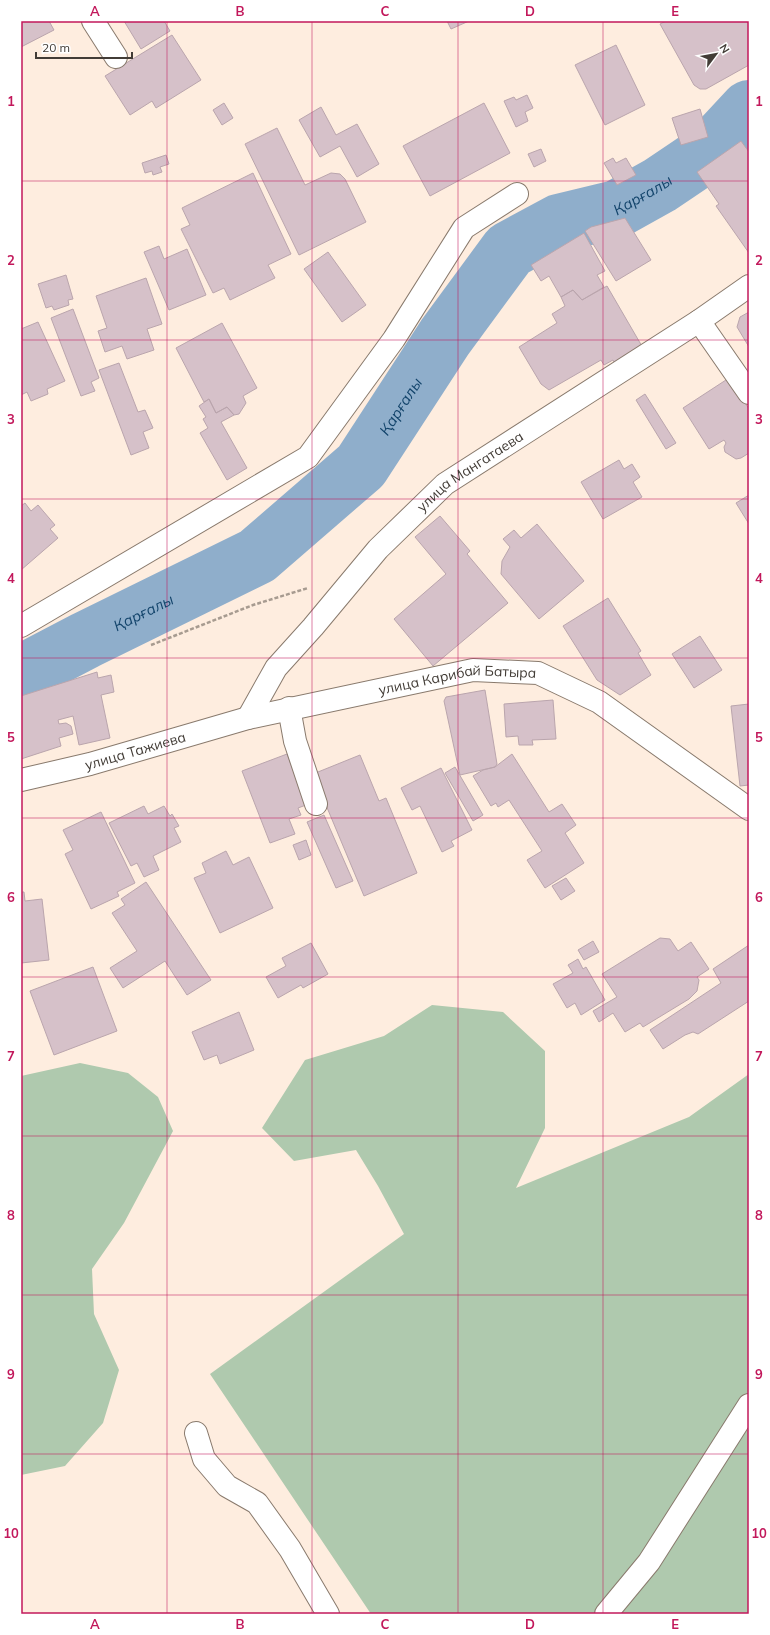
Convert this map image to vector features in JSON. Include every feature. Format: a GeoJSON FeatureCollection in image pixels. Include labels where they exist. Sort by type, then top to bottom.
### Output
{"type":"FeatureCollection","features":[{"type":"Feature","properties":{"kind":"street"},"geometry":{"type":"LineString","coordinates":[[93,21],[116,57]]}},
{"type":"Feature","properties":{"kind":"street"},"geometry":{"type":"LineString","coordinates":[[21,626],[308,457],[394,339],[464,228],[517,194]]}},
{"type":"Feature","properties":{"kind":"street","name":"улица Мангатаева"},"geometry":{"type":"LineString","coordinates":[[248,718],[276,668],[313,627],[378,549],[444,484],[699,321],[749,286]]}},
{"type":"Feature","properties":{"kind":"street"},"geometry":{"type":"LineString","coordinates":[[699,321],[749,393]]}},
{"type":"Feature","properties":{"kind":"street","name":"улица Карибай Батыра"},"geometry":{"type":"LineString","coordinates":[[248,718],[289,708],[473,670],[538,673],[599,702],[749,810]]}},
{"type":"Feature","properties":{"kind":"street"},"geometry":{"type":"LineString","coordinates":[[289,708],[295,741],[316,804]]}},
{"type":"Feature","properties":{"kind":"street","name":"улица Тажиева"},"geometry":{"type":"LineString","coordinates":[[21,780],[90,764],[248,718]]}},
{"type":"Feature","properties":{"kind":"street"},"geometry":{"type":"LineString","coordinates":[[606,1614],[649,1562],[749,1405]]}},
{"type":"Feature","properties":{"kind":"street"},"geometry":{"type":"LineString","coordinates":[[196,1433],[204,1459],[227,1486],[257,1503],[290,1549],[328,1614]]}},
{"type":"Feature","properties":{"kind":"path"},"geometry":{"type":"LineString","coordinates":[[151,645],[253,605],[312,587],[345,587]]}},
{"type":"Feature","properties":{"kind":"green space"},"geometry":{"type":"Polygon","coordinates":[[[432,1005],[503,1012],[545,1051],[545,1128],[516,1188],[689,1117],[749,1074],[749,1614],[371,1614],[210,1374],[404,1234],[378,1186],[356,1150],[294,1161],[262,1128],[305,1060],[384,1036],[432,1005]]]}},
{"type":"Feature","properties":{"kind":"green space"},"geometry":{"type":"Polygon","coordinates":[[[80,1063],[128,1073],[158,1097],[173,1131],[124,1223],[92,1269],[94,1314],[119,1370],[103,1423],[65,1466],[21,1475],[21,1076],[80,1063]]]}},
{"type":"Feature","properties":{"kind":"building"},"geometry":{"type":"Polygon","coordinates":[[[21,21],[49,21],[54,30],[21,47],[21,21]]]}},
{"type":"Feature","properties":{"kind":"building"},"geometry":{"type":"Polygon","coordinates":[[[124,21],[164,21],[170,31],[141,49],[124,21]]]}},
{"type":"Feature","properties":{"kind":"building"},"geometry":{"type":"Polygon","coordinates":[[[447,21],[469,21],[451,29],[447,21]]]}},
{"type":"Feature","properties":{"kind":"building"},"geometry":{"type":"Polygon","coordinates":[[[666,21],[749,21],[749,65],[706,89],[700,89],[694,85],[660,24],[666,21]]]}},
{"type":"Feature","properties":{"kind":"building"},"geometry":{"type":"Polygon","coordinates":[[[172,35],[201,80],[156,108],[152,101],[130,115],[105,76],[172,35]]]}},
{"type":"Feature","properties":{"kind":"building"},"geometry":{"type":"Polygon","coordinates":[[[616,45],[645,105],[605,125],[575,65],[616,45]]]}},
{"type":"Feature","properties":{"kind":"building"},"geometry":{"type":"Polygon","coordinates":[[[527,95],[533,108],[525,112],[528,121],[516,127],[504,101],[514,97],[516,100],[527,95]]]}},
{"type":"Feature","properties":{"kind":"building"},"geometry":{"type":"Polygon","coordinates":[[[224,103],[233,118],[222,125],[213,110],[224,103]]]}},
{"type":"Feature","properties":{"kind":"building"},"geometry":{"type":"Polygon","coordinates":[[[484,103],[510,153],[430,196],[403,146],[484,103]]]}},
{"type":"Feature","properties":{"kind":"building"},"geometry":{"type":"Polygon","coordinates":[[[321,107],[336,135],[357,124],[379,164],[357,177],[340,146],[320,157],[299,120],[321,107]]]}},
{"type":"Feature","properties":{"kind":"building"},"geometry":{"type":"Polygon","coordinates":[[[700,109],[708,137],[681,145],[672,118],[700,109]]]}},
{"type":"Feature","properties":{"kind":"building"},"geometry":{"type":"Polygon","coordinates":[[[277,128],[305,185],[331,173],[340,174],[345,179],[366,222],[299,255],[245,144],[277,128]]]}},
{"type":"Feature","properties":{"kind":"building"},"geometry":{"type":"Polygon","coordinates":[[[741,141],[749,152],[749,253],[716,206],[719,204],[697,172],[741,141]]]}},
{"type":"Feature","properties":{"kind":"building"},"geometry":{"type":"Polygon","coordinates":[[[541,149],[546,161],[534,167],[528,154],[541,149]]]}},
{"type":"Feature","properties":{"kind":"building"},"geometry":{"type":"Polygon","coordinates":[[[166,155],[169,164],[160,167],[162,172],[153,175],[152,171],[145,173],[142,163],[166,155]]]}},
{"type":"Feature","properties":{"kind":"building"},"geometry":{"type":"Polygon","coordinates":[[[613,158],[616,163],[626,158],[636,175],[617,185],[604,163],[613,158]]]}},
{"type":"Feature","properties":{"kind":"building"},"geometry":{"type":"Polygon","coordinates":[[[253,173],[291,254],[268,265],[275,278],[230,300],[224,288],[213,293],[181,229],[190,225],[182,208],[253,173]]]}},
{"type":"Feature","properties":{"kind":"building"},"geometry":{"type":"Polygon","coordinates":[[[625,218],[651,260],[616,281],[585,231],[591,227],[625,218]]]}},
{"type":"Feature","properties":{"kind":"building"},"geometry":{"type":"Polygon","coordinates":[[[584,233],[605,271],[597,275],[604,287],[582,300],[573,290],[561,297],[549,276],[541,281],[531,265],[584,233]]]}},
{"type":"Feature","properties":{"kind":"building"},"geometry":{"type":"Polygon","coordinates":[[[159,246],[164,259],[187,249],[206,295],[169,310],[144,252],[159,246]]]}},
{"type":"Feature","properties":{"kind":"building"},"geometry":{"type":"Polygon","coordinates":[[[328,252],[366,305],[342,322],[304,269],[328,252]]]}},
{"type":"Feature","properties":{"kind":"building"},"geometry":{"type":"Polygon","coordinates":[[[66,275],[73,299],[68,300],[69,305],[54,310],[52,306],[46,308],[38,284],[66,275]]]}},
{"type":"Feature","properties":{"kind":"building"},"geometry":{"type":"Polygon","coordinates":[[[146,278],[162,324],[147,329],[154,350],[127,359],[122,346],[105,352],[98,331],[107,328],[96,296],[146,278]]]}},
{"type":"Feature","properties":{"kind":"building"},"geometry":{"type":"Polygon","coordinates":[[[607,286],[643,348],[615,364],[613,360],[604,365],[601,360],[549,390],[541,384],[519,347],[557,323],[552,314],[565,306],[561,297],[573,290],[582,300],[607,286]]]}},
{"type":"Feature","properties":{"kind":"building"},"geometry":{"type":"Polygon","coordinates":[[[73,309],[99,378],[91,382],[95,391],[81,396],[51,318],[73,309]]]}},
{"type":"Feature","properties":{"kind":"building"},"geometry":{"type":"Polygon","coordinates":[[[749,312],[749,347],[737,327],[740,317],[749,312]]]}},
{"type":"Feature","properties":{"kind":"building"},"geometry":{"type":"Polygon","coordinates":[[[38,322],[65,381],[47,389],[48,394],[31,401],[27,392],[21,395],[21,329],[38,322]]]}},
{"type":"Feature","properties":{"kind":"building"},"geometry":{"type":"Polygon","coordinates":[[[222,323],[257,388],[243,396],[246,403],[239,414],[234,415],[227,407],[216,413],[209,399],[204,402],[176,348],[222,323]]]}},
{"type":"Feature","properties":{"kind":"building"},"geometry":{"type":"Polygon","coordinates":[[[119,363],[138,412],[145,410],[153,428],[143,432],[149,448],[131,455],[99,370],[119,363]]]}},
{"type":"Feature","properties":{"kind":"building"},"geometry":{"type":"Polygon","coordinates":[[[729,378],[749,409],[749,453],[736,459],[725,452],[724,447],[726,443],[724,440],[709,449],[683,408],[729,378]]]}},
{"type":"Feature","properties":{"kind":"building"},"geometry":{"type":"Polygon","coordinates":[[[645,394],[676,443],[666,449],[636,400],[645,394]]]}},
{"type":"Feature","properties":{"kind":"building"},"geometry":{"type":"Polygon","coordinates":[[[209,399],[216,413],[227,407],[234,415],[221,422],[247,468],[227,480],[200,433],[208,428],[203,419],[206,417],[199,406],[209,399]]]}},
{"type":"Feature","properties":{"kind":"building"},"geometry":{"type":"Polygon","coordinates":[[[619,460],[624,469],[632,464],[640,477],[633,482],[642,497],[603,519],[581,482],[619,460]]]}},
{"type":"Feature","properties":{"kind":"building"},"geometry":{"type":"Polygon","coordinates":[[[749,495],[749,524],[736,503],[749,495]]]}},
{"type":"Feature","properties":{"kind":"building"},"geometry":{"type":"Polygon","coordinates":[[[25,503],[31,511],[38,505],[55,525],[50,529],[58,538],[21,570],[21,506],[25,503]]]}},
{"type":"Feature","properties":{"kind":"building"},"geometry":{"type":"Polygon","coordinates":[[[440,516],[470,551],[467,554],[508,603],[433,666],[394,619],[446,574],[415,537],[440,516]]]}},
{"type":"Feature","properties":{"kind":"building"},"geometry":{"type":"Polygon","coordinates":[[[537,524],[584,581],[539,619],[501,574],[502,561],[510,547],[503,539],[514,530],[521,538],[537,524]]]}},
{"type":"Feature","properties":{"kind":"building"},"geometry":{"type":"Polygon","coordinates":[[[608,598],[641,651],[638,653],[651,675],[620,695],[597,680],[563,626],[608,598]]]}},
{"type":"Feature","properties":{"kind":"building"},"geometry":{"type":"Polygon","coordinates":[[[700,636],[722,670],[694,688],[672,654],[700,636]]]}},
{"type":"Feature","properties":{"kind":"building"},"geometry":{"type":"Polygon","coordinates":[[[97,672],[98,678],[111,675],[114,692],[101,695],[110,738],[79,745],[73,716],[58,720],[59,724],[66,723],[71,726],[73,734],[59,738],[61,746],[21,759],[21,696],[97,672]]]}},
{"type":"Feature","properties":{"kind":"building"},"geometry":{"type":"Polygon","coordinates":[[[485,690],[497,764],[495,767],[460,775],[444,701],[446,697],[485,690]]]}},
{"type":"Feature","properties":{"kind":"building"},"geometry":{"type":"Polygon","coordinates":[[[553,700],[556,739],[532,740],[533,745],[519,745],[518,736],[506,737],[504,704],[553,700]]]}},
{"type":"Feature","properties":{"kind":"building"},"geometry":{"type":"Polygon","coordinates":[[[749,704],[749,785],[740,786],[731,706],[749,704]]]}},
{"type":"Feature","properties":{"kind":"building"},"geometry":{"type":"Polygon","coordinates":[[[287,754],[306,805],[298,808],[301,815],[289,819],[295,834],[270,843],[242,771],[287,754]]]}},
{"type":"Feature","properties":{"kind":"building"},"geometry":{"type":"Polygon","coordinates":[[[512,754],[549,812],[562,804],[576,825],[565,833],[584,863],[545,888],[527,860],[542,851],[509,800],[498,807],[496,803],[491,806],[473,776],[483,770],[495,767],[512,754]]]}},
{"type":"Feature","properties":{"kind":"building"},"geometry":{"type":"Polygon","coordinates":[[[360,755],[379,801],[386,798],[417,873],[364,896],[313,774],[360,755]]]}},
{"type":"Feature","properties":{"kind":"building"},"geometry":{"type":"Polygon","coordinates":[[[455,767],[483,815],[473,821],[445,773],[455,767]]]}},
{"type":"Feature","properties":{"kind":"building"},"geometry":{"type":"Polygon","coordinates":[[[441,768],[472,830],[451,841],[454,846],[442,852],[420,806],[412,810],[401,788],[441,768]]]}},
{"type":"Feature","properties":{"kind":"building"},"geometry":{"type":"Polygon","coordinates":[[[144,806],[148,814],[164,806],[170,816],[172,814],[179,826],[174,828],[181,842],[153,856],[159,870],[144,877],[137,863],[131,866],[109,823],[144,806]]]}},
{"type":"Feature","properties":{"kind":"building"},"geometry":{"type":"Polygon","coordinates":[[[101,812],[135,883],[117,892],[119,896],[91,909],[65,854],[73,850],[63,830],[101,812]]]}},
{"type":"Feature","properties":{"kind":"building"},"geometry":{"type":"Polygon","coordinates":[[[324,815],[353,881],[336,888],[307,822],[324,815]]]}},
{"type":"Feature","properties":{"kind":"building"},"geometry":{"type":"Polygon","coordinates":[[[306,840],[311,855],[299,860],[293,845],[306,840]]]}},
{"type":"Feature","properties":{"kind":"building"},"geometry":{"type":"Polygon","coordinates":[[[226,851],[233,865],[249,857],[273,908],[220,933],[194,878],[206,873],[202,863],[226,851]]]}},
{"type":"Feature","properties":{"kind":"building"},"geometry":{"type":"Polygon","coordinates":[[[566,878],[575,891],[561,900],[552,886],[566,878]]]}},
{"type":"Feature","properties":{"kind":"building"},"geometry":{"type":"Polygon","coordinates":[[[146,882],[211,980],[187,995],[165,961],[123,988],[110,968],[137,951],[112,913],[125,905],[121,899],[146,882]]]}},
{"type":"Feature","properties":{"kind":"building"},"geometry":{"type":"Polygon","coordinates":[[[21,892],[24,892],[25,901],[42,899],[49,960],[21,963],[21,892]]]}},
{"type":"Feature","properties":{"kind":"building"},"geometry":{"type":"Polygon","coordinates":[[[660,938],[670,939],[678,951],[691,942],[709,969],[697,977],[699,980],[697,991],[689,999],[643,1027],[640,1023],[625,1032],[613,1013],[599,1022],[593,1011],[617,997],[602,974],[660,938]]]}},
{"type":"Feature","properties":{"kind":"building"},"geometry":{"type":"Polygon","coordinates":[[[593,941],[599,952],[584,960],[578,950],[593,941]]]}},
{"type":"Feature","properties":{"kind":"building"},"geometry":{"type":"Polygon","coordinates":[[[311,943],[328,974],[303,988],[301,985],[278,998],[266,977],[286,966],[282,958],[311,943]]]}},
{"type":"Feature","properties":{"kind":"building"},"geometry":{"type":"Polygon","coordinates":[[[749,945],[749,1001],[698,1034],[693,1032],[685,1035],[663,1049],[650,1030],[721,983],[713,969],[749,945]]]}},
{"type":"Feature","properties":{"kind":"building"},"geometry":{"type":"Polygon","coordinates":[[[578,959],[583,969],[586,967],[605,1000],[581,1015],[575,1003],[567,1008],[553,984],[573,973],[568,965],[578,959]]]}},
{"type":"Feature","properties":{"kind":"building"},"geometry":{"type":"Polygon","coordinates":[[[93,967],[117,1031],[54,1055],[30,991],[93,967]]]}},
{"type":"Feature","properties":{"kind":"building"},"geometry":{"type":"Polygon","coordinates":[[[239,1012],[254,1050],[220,1064],[217,1055],[204,1060],[192,1032],[239,1012]]]}},
{"type":"Feature","properties":{"kind":"waterway","name":"Қарғалы"},"geometry":{"type":"LineString","coordinates":[[21,674],[86,640],[257,556],[361,466],[445,337],[509,250],[559,223],[617,209],[660,185],[709,152],[749,109]]}}]}
